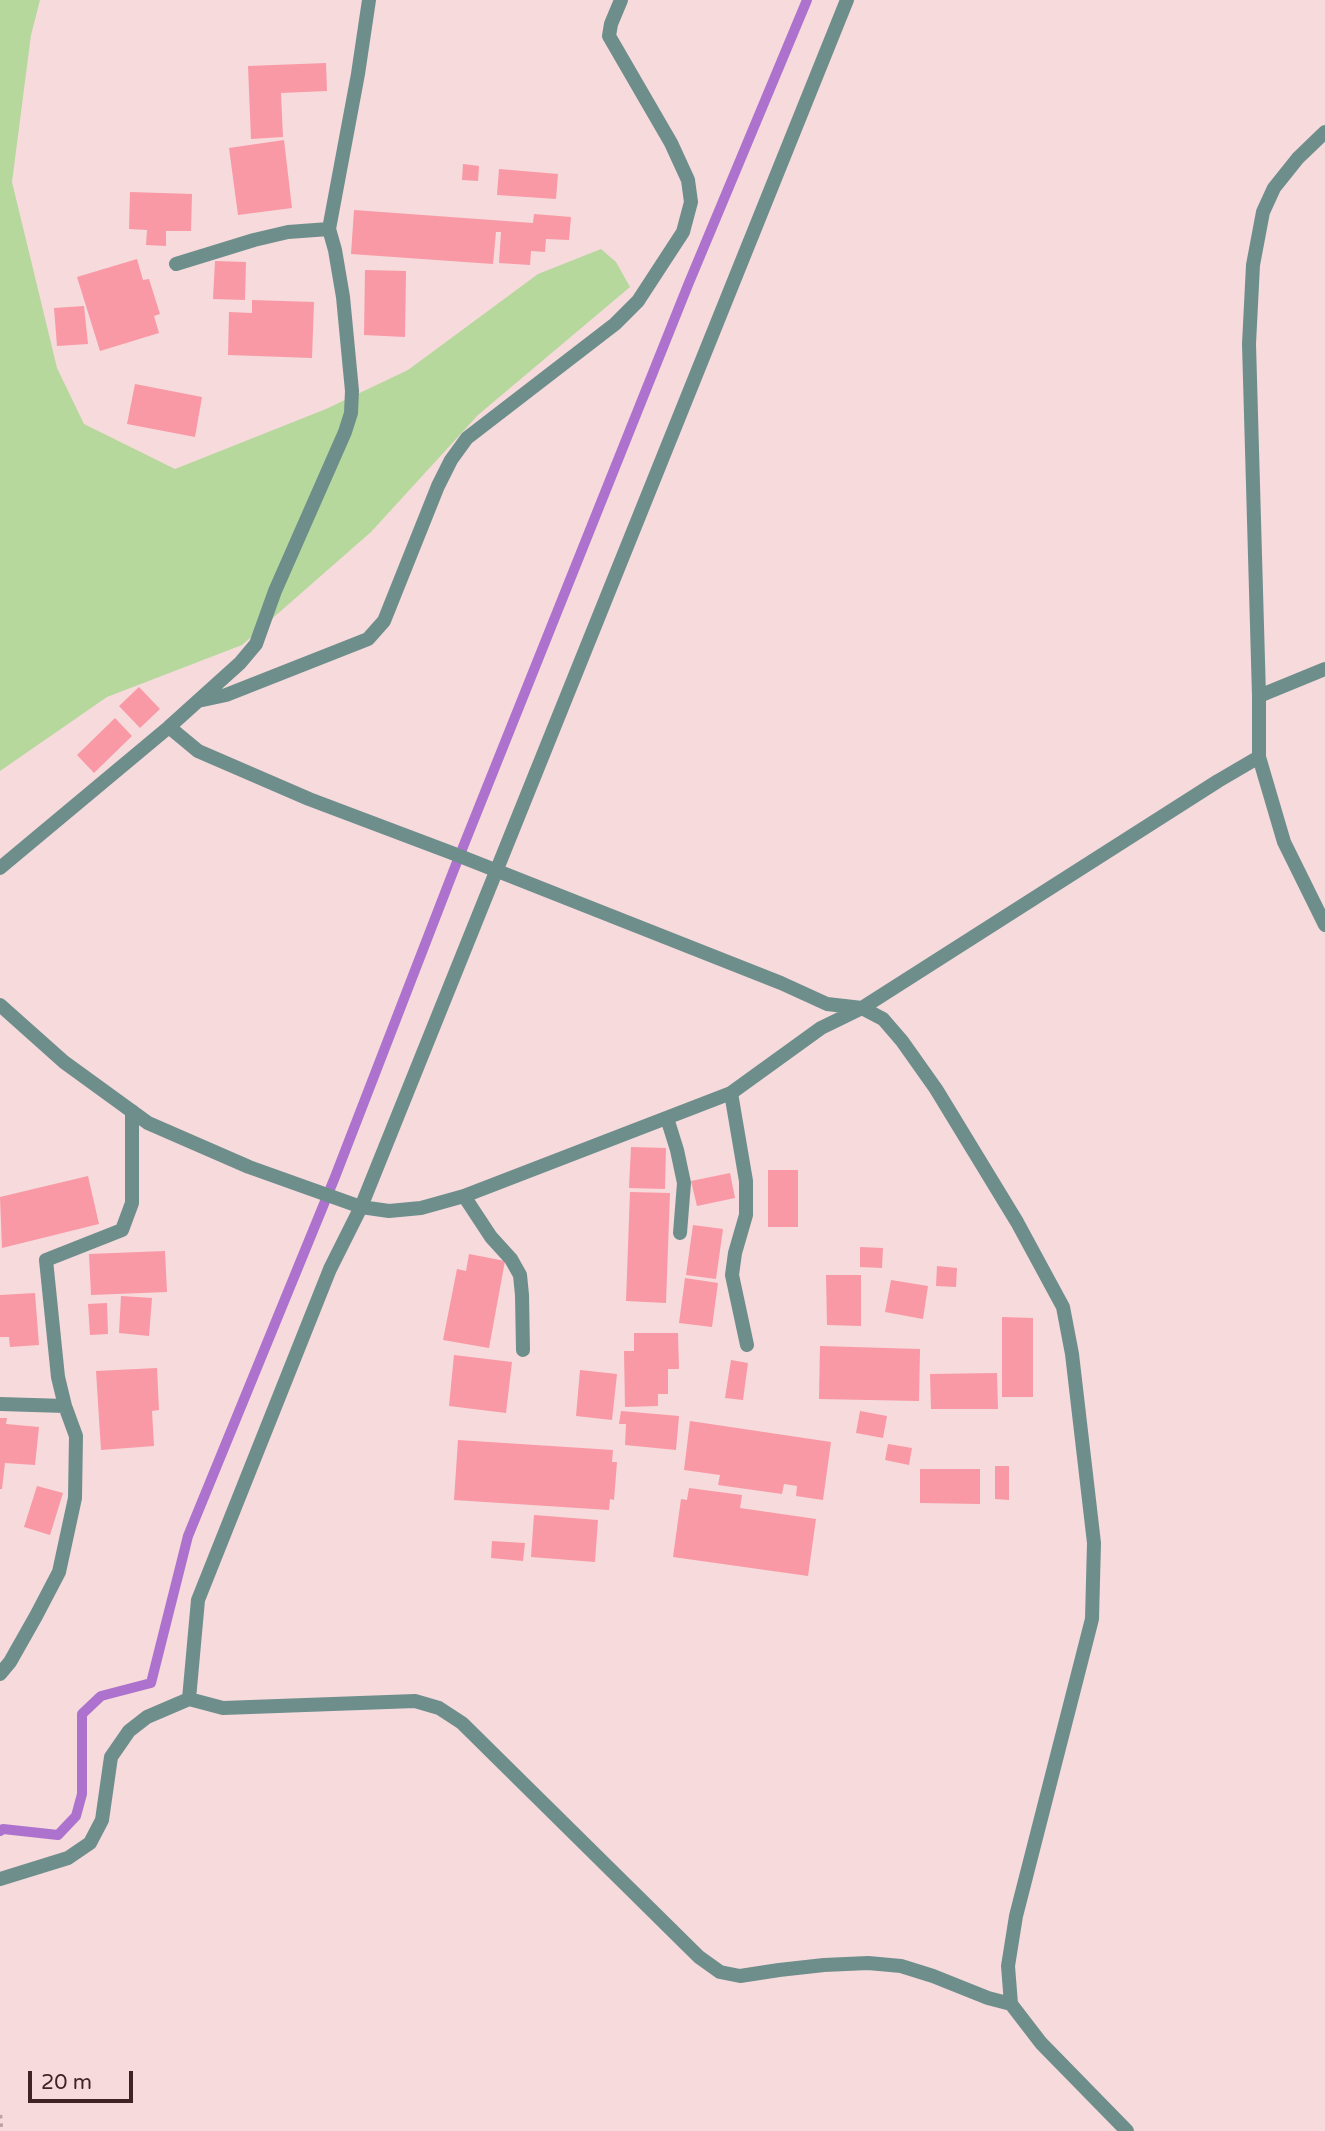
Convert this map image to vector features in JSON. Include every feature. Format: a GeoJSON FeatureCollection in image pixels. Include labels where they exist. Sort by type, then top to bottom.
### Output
{"type":"FeatureCollection","features":[{"type":"Feature","properties":{"kind":"street"},"geometry":{"type":"LineString","coordinates":[[0,868],[169,727],[240,663],[256,644],[275,591],[351,413],[351,380],[343,297],[329,229],[369,0]]}},
{"type":"Feature","properties":{"kind":"street"},"geometry":{"type":"LineString","coordinates":[[198,701],[226,695],[368,639],[384,621],[438,486],[451,460],[467,438],[615,324],[638,301],[683,232],[691,202],[688,180],[671,144],[609,36],[621,0]]}},
{"type":"Feature","properties":{"kind":"street"},"geometry":{"type":"LineString","coordinates":[[189,1699],[198,1600],[330,1269],[361,1207],[497,872],[847,0]]}},
{"type":"Feature","properties":{"kind":"street"},"geometry":{"type":"LineString","coordinates":[[1325,132],[1298,158],[1274,188],[1264,212],[1253,265],[1249,344],[1259,757],[1284,842],[1325,925]]}},
{"type":"Feature","properties":{"kind":"street"},"geometry":{"type":"LineString","coordinates":[[176,264],[288,232],[329,229]]}},
{"type":"Feature","properties":{"kind":"street"},"geometry":{"type":"LineString","coordinates":[[1259,696],[1325,669]]}},
{"type":"Feature","properties":{"kind":"street"},"geometry":{"type":"LineString","coordinates":[[169,727],[198,751],[309,799],[471,860],[781,983],[827,1004],[862,1008],[883,1019],[936,1090],[1017,1222],[1063,1307],[1072,1354],[1094,1543],[1092,1619],[1016,1916],[1008,1966],[1012,2004],[1041,2043],[1127,2131]]}},
{"type":"Feature","properties":{"kind":"street"},"geometry":{"type":"LineString","coordinates":[[0,1005],[64,1062],[148,1123],[249,1167],[361,1207],[389,1211],[421,1208],[464,1196],[731,1093],[821,1028],[862,1008],[1259,757]]}},
{"type":"Feature","properties":{"kind":"street"},"geometry":{"type":"LineString","coordinates":[[731,1093],[746,1192],[746,1215],[732,1275],[747,1345]]}},
{"type":"Feature","properties":{"kind":"street"},"geometry":{"type":"LineString","coordinates":[[0,1674],[5,1659],[60,1572],[75,1498],[76,1436],[58,1377],[46,1260],[122,1230],[132,1203],[132,1111]]}},
{"type":"Feature","properties":{"kind":"street"},"geometry":{"type":"LineString","coordinates":[[667,1118],[684,1182],[680,1233]]}},
{"type":"Feature","properties":{"kind":"street"},"geometry":{"type":"LineString","coordinates":[[464,1196],[520,1275],[523,1350]]}},
{"type":"Feature","properties":{"kind":"street"},"geometry":{"type":"LineString","coordinates":[[0,1404],[65,1406]]}},
{"type":"Feature","properties":{"kind":"street"},"geometry":{"type":"LineString","coordinates":[[0,1879],[68,1858],[90,1843],[102,1820],[111,1757],[129,1731],[147,1717],[189,1699],[223,1708],[415,1700],[439,1708],[462,1723],[699,1957],[720,1972],[740,1976],[824,1965],[868,1963],[901,1966],[1012,2004]]}},
{"type":"Feature","properties":{"kind":"path"},"geometry":{"type":"LineString","coordinates":[[0,2115],[1,2131]]}},
{"type":"Feature","properties":{"kind":"green space"},"geometry":{"type":"Polygon","coordinates":[[[0,0],[40,0],[31,35],[12,182],[57,368],[84,424],[175,469],[326,409],[408,370],[538,274],[601,249],[616,262],[630,287],[478,415],[371,532],[242,645],[107,697],[0,771],[0,0]]]}},
{"type":"Feature","properties":{"kind":"building"},"geometry":{"type":"Polygon","coordinates":[[[326,63],[327,91],[281,93],[283,137],[251,139],[248,66],[326,63]]]}},
{"type":"Feature","properties":{"kind":"building"},"geometry":{"type":"Polygon","coordinates":[[[284,140],[292,208],[238,215],[229,148],[284,140]]]}},
{"type":"Feature","properties":{"kind":"building"},"geometry":{"type":"Polygon","coordinates":[[[463,164],[479,166],[478,181],[462,180],[463,164]]]}},
{"type":"Feature","properties":{"kind":"building"},"geometry":{"type":"Polygon","coordinates":[[[499,169],[558,174],[556,199],[497,195],[499,169]]]}},
{"type":"Feature","properties":{"kind":"building"},"geometry":{"type":"Polygon","coordinates":[[[130,192],[192,194],[191,231],[166,231],[166,246],[146,245],[147,230],[129,229],[130,192]]]}},
{"type":"Feature","properties":{"kind":"building"},"geometry":{"type":"Polygon","coordinates":[[[354,210],[533,223],[534,214],[571,217],[569,240],[546,239],[545,252],[531,251],[530,265],[499,263],[501,232],[496,232],[493,264],[351,254],[354,210]]]}},
{"type":"Feature","properties":{"kind":"building"},"geometry":{"type":"Polygon","coordinates":[[[137,259],[143,280],[149,279],[160,314],[154,316],[159,333],[100,351],[77,277],[137,259]]]}},
{"type":"Feature","properties":{"kind":"building"},"geometry":{"type":"Polygon","coordinates":[[[215,261],[246,262],[245,300],[213,299],[215,261]]]}},
{"type":"Feature","properties":{"kind":"building"},"geometry":{"type":"Polygon","coordinates":[[[365,270],[406,271],[405,337],[364,335],[365,270]]]}},
{"type":"Feature","properties":{"kind":"building"},"geometry":{"type":"Polygon","coordinates":[[[252,300],[314,302],[312,358],[228,355],[229,312],[252,313],[252,300]]]}},
{"type":"Feature","properties":{"kind":"building"},"geometry":{"type":"Polygon","coordinates":[[[84,306],[88,344],[57,346],[54,308],[84,306]]]}},
{"type":"Feature","properties":{"kind":"building"},"geometry":{"type":"Polygon","coordinates":[[[135,384],[202,397],[195,437],[127,424],[135,384]]]}},
{"type":"Feature","properties":{"kind":"building"},"geometry":{"type":"Polygon","coordinates":[[[139,687],[160,709],[140,728],[119,706],[139,687]]]}},
{"type":"Feature","properties":{"kind":"building"},"geometry":{"type":"Polygon","coordinates":[[[115,718],[132,736],[94,773],[77,755],[115,718]]]}},
{"type":"Feature","properties":{"kind":"building"},"geometry":{"type":"Polygon","coordinates":[[[631,1147],[666,1148],[665,1189],[629,1188],[631,1147]]]}},
{"type":"Feature","properties":{"kind":"building"},"geometry":{"type":"Polygon","coordinates":[[[768,1170],[798,1170],[798,1227],[768,1227],[768,1170]]]}},
{"type":"Feature","properties":{"kind":"building"},"geometry":{"type":"Polygon","coordinates":[[[730,1173],[735,1198],[697,1206],[691,1181],[730,1173]]]}},
{"type":"Feature","properties":{"kind":"building"},"geometry":{"type":"Polygon","coordinates":[[[88,1176],[99,1224],[2,1248],[0,1197],[88,1176]]]}},
{"type":"Feature","properties":{"kind":"building"},"geometry":{"type":"Polygon","coordinates":[[[630,1192],[670,1193],[666,1303],[626,1301],[630,1192]]]}},
{"type":"Feature","properties":{"kind":"building"},"geometry":{"type":"Polygon","coordinates":[[[693,1225],[723,1229],[716,1279],[686,1275],[693,1225]]]}},
{"type":"Feature","properties":{"kind":"building"},"geometry":{"type":"Polygon","coordinates":[[[860,1247],[883,1248],[882,1268],[860,1267],[860,1247]]]}},
{"type":"Feature","properties":{"kind":"building"},"geometry":{"type":"Polygon","coordinates":[[[165,1251],[167,1292],[91,1295],[89,1254],[165,1251]]]}},
{"type":"Feature","properties":{"kind":"building"},"geometry":{"type":"Polygon","coordinates":[[[469,1254],[505,1261],[489,1348],[443,1340],[457,1269],[466,1271],[469,1254]]]}},
{"type":"Feature","properties":{"kind":"building"},"geometry":{"type":"Polygon","coordinates":[[[937,1266],[957,1268],[956,1287],[936,1286],[937,1266]]]}},
{"type":"Feature","properties":{"kind":"building"},"geometry":{"type":"Polygon","coordinates":[[[826,1275],[861,1275],[861,1326],[827,1325],[826,1275]]]}},
{"type":"Feature","properties":{"kind":"building"},"geometry":{"type":"Polygon","coordinates":[[[685,1278],[718,1283],[712,1327],[679,1323],[685,1278]]]}},
{"type":"Feature","properties":{"kind":"building"},"geometry":{"type":"Polygon","coordinates":[[[891,1280],[928,1286],[923,1319],[885,1312],[891,1280]]]}},
{"type":"Feature","properties":{"kind":"building"},"geometry":{"type":"Polygon","coordinates":[[[35,1293],[39,1345],[10,1347],[9,1337],[0,1337],[0,1295],[35,1293]]]}},
{"type":"Feature","properties":{"kind":"building"},"geometry":{"type":"Polygon","coordinates":[[[121,1296],[152,1298],[149,1336],[119,1333],[121,1296]]]}},
{"type":"Feature","properties":{"kind":"building"},"geometry":{"type":"Polygon","coordinates":[[[107,1303],[108,1334],[90,1335],[88,1304],[107,1303]]]}},
{"type":"Feature","properties":{"kind":"building"},"geometry":{"type":"Polygon","coordinates":[[[1002,1317],[1033,1318],[1033,1397],[1002,1397],[1002,1317]]]}},
{"type":"Feature","properties":{"kind":"building"},"geometry":{"type":"Polygon","coordinates":[[[634,1333],[678,1333],[679,1369],[668,1369],[668,1394],[658,1394],[658,1406],[625,1407],[624,1351],[634,1351],[634,1333]]]}},
{"type":"Feature","properties":{"kind":"building"},"geometry":{"type":"Polygon","coordinates":[[[820,1346],[920,1349],[919,1401],[819,1399],[820,1346]]]}},
{"type":"Feature","properties":{"kind":"building"},"geometry":{"type":"Polygon","coordinates":[[[454,1355],[512,1362],[506,1413],[449,1406],[454,1355]]]}},
{"type":"Feature","properties":{"kind":"building"},"geometry":{"type":"Polygon","coordinates":[[[731,1360],[748,1363],[743,1400],[725,1398],[731,1360]]]}},
{"type":"Feature","properties":{"kind":"building"},"geometry":{"type":"Polygon","coordinates":[[[157,1368],[159,1410],[152,1411],[154,1446],[101,1450],[96,1371],[157,1368]]]}},
{"type":"Feature","properties":{"kind":"building"},"geometry":{"type":"Polygon","coordinates":[[[580,1370],[617,1374],[612,1420],[576,1416],[580,1370]]]}},
{"type":"Feature","properties":{"kind":"building"},"geometry":{"type":"Polygon","coordinates":[[[997,1373],[998,1409],[931,1409],[930,1374],[997,1373]]]}},
{"type":"Feature","properties":{"kind":"building"},"geometry":{"type":"Polygon","coordinates":[[[621,1411],[679,1416],[676,1450],[625,1445],[626,1424],[619,1424],[621,1411]]]}},
{"type":"Feature","properties":{"kind":"building"},"geometry":{"type":"Polygon","coordinates":[[[860,1411],[887,1416],[883,1438],[856,1433],[860,1411]]]}},
{"type":"Feature","properties":{"kind":"building"},"geometry":{"type":"Polygon","coordinates":[[[0,1418],[7,1418],[6,1424],[39,1427],[35,1465],[5,1463],[2,1489],[0,1489],[0,1418]]]}},
{"type":"Feature","properties":{"kind":"building"},"geometry":{"type":"Polygon","coordinates":[[[690,1421],[831,1442],[823,1500],[796,1496],[797,1486],[784,1484],[782,1494],[718,1485],[720,1475],[684,1470],[690,1421]]]}},
{"type":"Feature","properties":{"kind":"building"},"geometry":{"type":"Polygon","coordinates":[[[458,1440],[613,1450],[612,1462],[617,1462],[614,1500],[610,1499],[609,1510],[454,1500],[458,1440]]]}},
{"type":"Feature","properties":{"kind":"building"},"geometry":{"type":"Polygon","coordinates":[[[888,1444],[912,1448],[909,1465],[885,1460],[888,1444]]]}},
{"type":"Feature","properties":{"kind":"building"},"geometry":{"type":"Polygon","coordinates":[[[995,1466],[1009,1466],[1009,1500],[995,1499],[995,1466]]]}},
{"type":"Feature","properties":{"kind":"building"},"geometry":{"type":"Polygon","coordinates":[[[920,1469],[980,1469],[980,1504],[920,1503],[920,1469]]]}},
{"type":"Feature","properties":{"kind":"building"},"geometry":{"type":"Polygon","coordinates":[[[37,1486],[63,1493],[50,1535],[24,1527],[37,1486]]]}},
{"type":"Feature","properties":{"kind":"building"},"geometry":{"type":"Polygon","coordinates":[[[689,1488],[742,1495],[740,1508],[816,1519],[808,1576],[673,1557],[681,1499],[687,1500],[689,1488]]]}},
{"type":"Feature","properties":{"kind":"building"},"geometry":{"type":"Polygon","coordinates":[[[534,1515],[598,1520],[595,1562],[531,1557],[534,1515]]]}},
{"type":"Feature","properties":{"kind":"building"},"geometry":{"type":"Polygon","coordinates":[[[492,1541],[525,1543],[523,1561],[491,1558],[492,1541]]]}},
{"type":"Feature","properties":{"kind":"waterway"},"geometry":{"type":"LineString","coordinates":[[0,1831],[3,1829],[58,1835],[76,1816],[82,1794],[82,1714],[101,1696],[151,1683],[188,1536],[335,1177],[453,872],[688,285],[807,0]]}}]}
